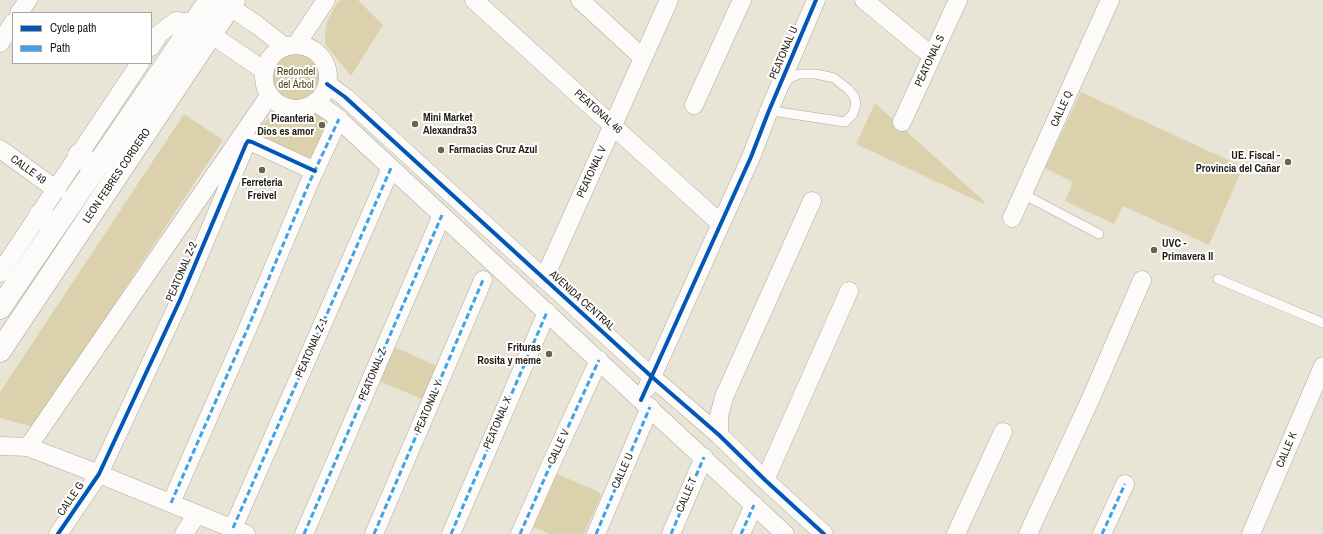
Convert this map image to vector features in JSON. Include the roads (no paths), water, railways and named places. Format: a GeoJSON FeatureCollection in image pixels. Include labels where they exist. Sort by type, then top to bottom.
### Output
{"type":"FeatureCollection","features":[{"type":"Feature","properties":{"kind":"street"},"geometry":{"type":"LineString","coordinates":[[20,12],[28,0]]}},
{"type":"Feature","properties":{"kind":"street"},"geometry":{"type":"LineString","coordinates":[[290,46],[326,0]]}},
{"type":"Feature","properties":{"kind":"street","name":"PEATONAL 46"},"geometry":{"type":"LineString","coordinates":[[474,0],[721,224]]}},
{"type":"Feature","properties":{"kind":"street","name":"PEATONAL V"},"geometry":{"type":"LineString","coordinates":[[544,279],[669,0]]}},
{"type":"Feature","properties":{"kind":"street"},"geometry":{"type":"LineString","coordinates":[[694,105],[742,0]]}},
{"type":"Feature","properties":{"kind":"street","name":"PEATONAL U"},"geometry":{"type":"LineString","coordinates":[[721,224],[751,157],[816,0]]}},
{"type":"Feature","properties":{"kind":"street"},"geometry":{"type":"LineString","coordinates":[[864,0],[932,56]]}},
{"type":"Feature","properties":{"kind":"street","name":"PEATONAL S"},"geometry":{"type":"LineString","coordinates":[[902,122],[958,0]]}},
{"type":"Feature","properties":{"kind":"street","name":"CALLE Q"},"geometry":{"type":"LineString","coordinates":[[1012,218],[1110,0]]}},
{"type":"Feature","properties":{"kind":"street"},"geometry":{"type":"LineString","coordinates":[[223,2],[290,46]]}},
{"type":"Feature","properties":{"kind":"street","name":"LEON FEBRES CORDERO"},"geometry":{"type":"LineString","coordinates":[[1,304],[47,221],[88,161],[194,23],[223,2]]}},
{"type":"Feature","properties":{"kind":"street","name":"LEON FEBRES CORDERO"},"geometry":{"type":"LineString","coordinates":[[0,351],[212,35],[223,2]]}},
{"type":"Feature","properties":{"kind":"street"},"geometry":{"type":"LineString","coordinates":[[588,3],[643,58]]}},
{"type":"Feature","properties":{"kind":"street"},"geometry":{"type":"LineString","coordinates":[[152,45],[159,34],[176,21],[194,23],[265,72]]}},
{"type":"Feature","properties":{"kind":"street"},"geometry":{"type":"LineString","coordinates":[[0,43],[12,25]]}},
{"type":"Feature","properties":{"kind":"street"},"geometry":{"type":"LineString","coordinates":[[290,46],[307,47],[317,53],[324,62],[327,73],[327,84],[320,97],[315,102],[304,108],[293,109],[281,105],[269,96],[265,81],[267,64],[272,57],[278,51],[290,46]]}},
{"type":"Feature","properties":{"kind":"street"},"geometry":{"type":"LineString","coordinates":[[0,273],[47,221],[57,190],[88,161],[139,64]]}},
{"type":"Feature","properties":{"kind":"street","name":"AVENIDA CENTRAL"},"geometry":{"type":"LineString","coordinates":[[327,84],[346,97],[652,377],[719,435],[764,480],[824,534]]}},
{"type":"Feature","properties":{"kind":"street"},"geometry":{"type":"LineString","coordinates":[[28,447],[269,96]]}},
{"type":"Feature","properties":{"kind":"street"},"geometry":{"type":"LineString","coordinates":[[315,102],[334,114],[785,534]]}},
{"type":"Feature","properties":{"kind":"street"},"geometry":{"type":"LineString","coordinates":[[172,503],[315,171],[339,120]]}},
{"type":"Feature","properties":{"kind":"street","name":"PEATONAL Z-2"},"geometry":{"type":"LineString","coordinates":[[99,474],[180,300],[248,141],[315,171]]}},
{"type":"Feature","properties":{"kind":"street","name":"CALLE 49"},"geometry":{"type":"LineString","coordinates":[[0,149],[57,190]]}},
{"type":"Feature","properties":{"kind":"street","name":"PEATONAL Z-1"},"geometry":{"type":"LineString","coordinates":[[239,531],[391,168]]}},
{"type":"Feature","properties":{"kind":"street"},"geometry":{"type":"LineString","coordinates":[[719,435],[719,416],[724,397],[812,201]]}},
{"type":"Feature","properties":{"kind":"street","name":"PEATONAL Z"},"geometry":{"type":"LineString","coordinates":[[304,534],[442,215]]}},
{"type":"Feature","properties":{"kind":"street","name":"CALLE U"},"geometry":{"type":"LineString","coordinates":[[596,534],[646,404],[652,377],[721,224]]}},
{"type":"Feature","properties":{"kind":"street","name":"PEATONAL Y"},"geometry":{"type":"LineString","coordinates":[[374,534],[483,280]]}},
{"type":"Feature","properties":{"kind":"street"},"geometry":{"type":"LineString","coordinates":[[1028,534],[1091,398],[1142,280]]}},
{"type":"Feature","properties":{"kind":"street"},"geometry":{"type":"LineString","coordinates":[[764,480],[849,291]]}},
{"type":"Feature","properties":{"kind":"street","name":"PEATONAL X"},"geometry":{"type":"LineString","coordinates":[[451,534],[547,312]]}},
{"type":"Feature","properties":{"kind":"street","name":"CALLE V"},"geometry":{"type":"LineString","coordinates":[[520,534],[599,360]]}},
{"type":"Feature","properties":{"kind":"street","name":"CALLE K"},"geometry":{"type":"LineString","coordinates":[[1251,534],[1323,366]]}},
{"type":"Feature","properties":{"kind":"street"},"geometry":{"type":"LineString","coordinates":[[956,534],[1003,432]]}},
{"type":"Feature","properties":{"kind":"street"},"geometry":{"type":"LineString","coordinates":[[0,446],[28,447],[172,503],[239,531]]}},
{"type":"Feature","properties":{"kind":"street","name":"CALLE T"},"geometry":{"type":"LineString","coordinates":[[671,534],[704,457]]}},
{"type":"Feature","properties":{"kind":"street","name":"CALLE G"},"geometry":{"type":"LineString","coordinates":[[58,534],[99,474]]}},
{"type":"Feature","properties":{"kind":"street"},"geometry":{"type":"LineString","coordinates":[[1102,534],[1125,484]]}},
{"type":"Feature","properties":{"kind":"street"},"geometry":{"type":"LineString","coordinates":[[741,534],[754,505]]}},
{"type":"Feature","properties":{"kind":"street"},"geometry":{"type":"LineString","coordinates":[[184,534],[198,514]]}},
{"type":"Feature","properties":{"kind":"lane"},"geometry":{"type":"LineString","coordinates":[[798,74],[816,74],[834,78],[854,96],[856,104],[854,114],[845,122],[770,111],[788,79],[798,74]]}},
{"type":"Feature","properties":{"kind":"lane"},"geometry":{"type":"LineString","coordinates":[[1023,194],[1099,234]]}},
{"type":"Feature","properties":{"kind":"lane"},"geometry":{"type":"LineString","coordinates":[[1218,279],[1323,322]]}},
{"type":"Feature","properties":{"kind":"place","name":"Mini Market Alexandra33"},"geometry":{"type":"Point","coordinates":[415,124]}},
{"type":"Feature","properties":{"kind":"place","name":"Picanteria Dios es amor"},"geometry":{"type":"Point","coordinates":[322,125]}},
{"type":"Feature","properties":{"kind":"place","name":"Farmacias Cruz Azul"},"geometry":{"type":"Point","coordinates":[441,150]}},
{"type":"Feature","properties":{"kind":"place","name":"UE. Fiscal - Provincia del Cañar"},"geometry":{"type":"Point","coordinates":[1288,162]}},
{"type":"Feature","properties":{"kind":"place","name":"Ferreteria Freivel"},"geometry":{"type":"Point","coordinates":[262,170]}},
{"type":"Feature","properties":{"kind":"place","name":"UVC - Primavera II"},"geometry":{"type":"Point","coordinates":[1154,250]}},
{"type":"Feature","properties":{"kind":"place","name":"Frituras Rosita y meme"},"geometry":{"type":"Point","coordinates":[549,354]}},
{"type":"Feature","properties":{"kind":"park label","name":"Redondel del Árbol"},"geometry":{"type":"Point","coordinates":[296,78]}}]}
